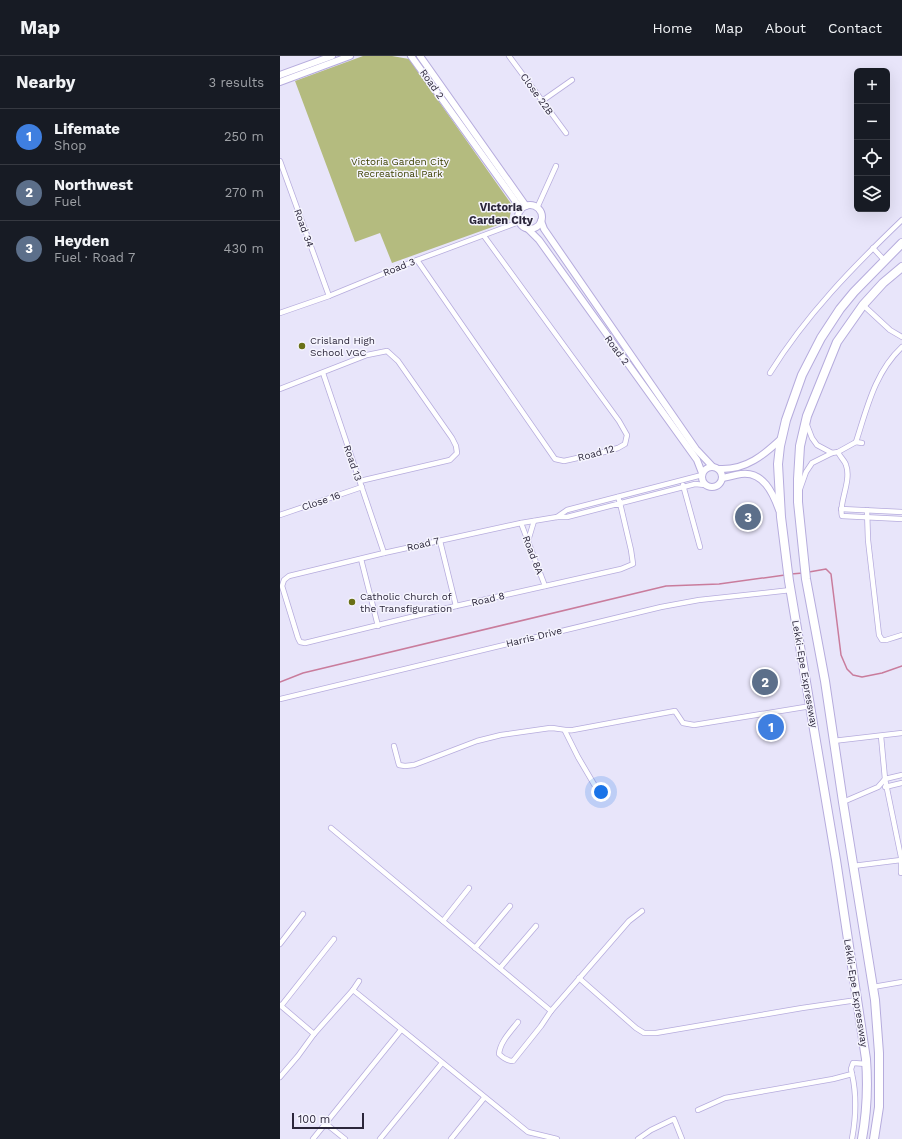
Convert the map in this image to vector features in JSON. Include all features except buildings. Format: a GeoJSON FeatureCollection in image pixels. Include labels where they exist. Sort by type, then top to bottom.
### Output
{"type":"FeatureCollection","features":[{"type":"Feature","properties":{"kind":"highway","name":"Lekki-Epe Expressway"},"geometry":{"type":"LineString","coordinates":[[862,1139],[867,1106],[867,1064],[811,706],[787,566],[781,517],[778,464],[786,420],[795,392],[821,338],[840,309],[854,292],[902,244]]}},
{"type":"Feature","properties":{"kind":"highway","name":"Lekki-Epe Expressway"},"geometry":{"type":"LineString","coordinates":[[874,1139],[879,1102],[878,1047],[873,987],[825,681],[806,578],[798,502],[800,446],[807,416],[837,342],[863,305],[883,283],[902,267]]}},
{"type":"Feature","properties":{"kind":"highway"},"geometry":{"type":"LineString","coordinates":[[865,1049],[878,1047]]}},
{"type":"Feature","properties":{"kind":"street"},"geometry":{"type":"LineString","coordinates":[[280,75],[332,56]]}},
{"type":"Feature","properties":{"kind":"street"},"geometry":{"type":"LineString","coordinates":[[280,82],[350,56]]}},
{"type":"Feature","properties":{"kind":"street","name":"Road 2"},"geometry":{"type":"LineString","coordinates":[[411,56],[456,113]]}},
{"type":"Feature","properties":{"kind":"street","name":"Road 2"},"geometry":{"type":"LineString","coordinates":[[420,56],[456,113],[523,208]]}},
{"type":"Feature","properties":{"kind":"street","name":"Close 22B"},"geometry":{"type":"LineString","coordinates":[[510,56],[566,133]]}},
{"type":"Feature","properties":{"kind":"street"},"geometry":{"type":"LineString","coordinates":[[542,101],[572,80]]}},
{"type":"Feature","properties":{"kind":"street","name":"Road 34"},"geometry":{"type":"LineString","coordinates":[[280,161],[329,296]]}},
{"type":"Feature","properties":{"kind":"street"},"geometry":{"type":"LineString","coordinates":[[537,208],[556,166]]}},
{"type":"Feature","properties":{"kind":"street"},"geometry":{"type":"LineString","coordinates":[[533,206],[537,208],[541,214],[541,222],[536,227],[528,229],[521,225],[518,214],[523,208],[533,206]]}},
{"type":"Feature","properties":{"kind":"street"},"geometry":{"type":"LineString","coordinates":[[770,373],[784,350],[827,296],[902,220]]}},
{"type":"Feature","properties":{"kind":"street","name":"Road 3"},"geometry":{"type":"LineString","coordinates":[[280,313],[329,296],[417,260],[519,222]]}},
{"type":"Feature","properties":{"kind":"street","name":"Road 2"},"geometry":{"type":"LineString","coordinates":[[541,222],[544,230],[696,449],[712,466]]}},
{"type":"Feature","properties":{"kind":"street","name":"Road 2"},"geometry":{"type":"LineString","coordinates":[[528,229],[539,240],[699,463],[702,474]]}},
{"type":"Feature","properties":{"kind":"street","name":"Road 12"},"geometry":{"type":"LineString","coordinates":[[417,260],[555,459],[564,462],[618,448],[625,444],[627,435],[619,421],[484,236]]}},
{"type":"Feature","properties":{"kind":"street"},"geometry":{"type":"LineString","coordinates":[[873,248],[885,261]]}},
{"type":"Feature","properties":{"kind":"street"},"geometry":{"type":"LineString","coordinates":[[863,305],[890,330],[902,337]]}},
{"type":"Feature","properties":{"kind":"street"},"geometry":{"type":"LineString","coordinates":[[856,442],[875,384],[885,368],[902,347]]}},
{"type":"Feature","properties":{"kind":"street"},"geometry":{"type":"LineString","coordinates":[[280,389],[367,355],[387,351],[398,361],[456,446],[457,453],[450,460],[360,481]]}},
{"type":"Feature","properties":{"kind":"street","name":"Road 13"},"geometry":{"type":"LineString","coordinates":[[323,373],[384,553]]}},
{"type":"Feature","properties":{"kind":"street"},"geometry":{"type":"LineString","coordinates":[[807,416],[808,428],[817,446],[832,453]]}},
{"type":"Feature","properties":{"kind":"street"},"geometry":{"type":"LineString","coordinates":[[720,469],[722,475],[721,482],[716,486],[705,485],[702,480],[702,474],[706,468],[712,466],[726,470],[747,464],[764,455],[782,438]]}},
{"type":"Feature","properties":{"kind":"street"},"geometry":{"type":"LineString","coordinates":[[798,502],[801,484],[812,463],[832,453],[838,452],[856,442],[862,442]]}},
{"type":"Feature","properties":{"kind":"street"},"geometry":{"type":"LineString","coordinates":[[838,452],[846,464],[847,469],[847,485],[841,509],[842,516],[902,519]]}},
{"type":"Feature","properties":{"kind":"street"},"geometry":{"type":"LineString","coordinates":[[722,478],[742,473],[758,478],[770,488],[781,517]]}},
{"type":"Feature","properties":{"kind":"street","name":"Road 7"},"geometry":{"type":"LineString","coordinates":[[557,517],[567,510],[682,481],[702,474]]}},
{"type":"Feature","properties":{"kind":"street"},"geometry":{"type":"LineString","coordinates":[[682,481],[700,548]]}},
{"type":"Feature","properties":{"kind":"street","name":"Road 7"},"geometry":{"type":"LineString","coordinates":[[289,576],[384,553],[521,523],[557,517],[567,517],[695,484],[705,485]]}},
{"type":"Feature","properties":{"kind":"street","name":"Close 16"},"geometry":{"type":"LineString","coordinates":[[280,516],[362,487]]}},
{"type":"Feature","properties":{"kind":"street","name":"Road 8"},"geometry":{"type":"LineString","coordinates":[[289,576],[284,580],[282,586],[296,634],[300,642],[305,643],[456,606],[621,569],[633,564],[633,560],[618,497]]}},
{"type":"Feature","properties":{"kind":"street"},"geometry":{"type":"LineString","coordinates":[[596,503],[598,508]]}},
{"type":"Feature","properties":{"kind":"street"},"geometry":{"type":"LineString","coordinates":[[841,509],[902,512]]}},
{"type":"Feature","properties":{"kind":"street"},"geometry":{"type":"LineString","coordinates":[[867,510],[870,563],[879,635],[882,640],[902,635]]}},
{"type":"Feature","properties":{"kind":"street"},"geometry":{"type":"LineString","coordinates":[[528,541],[534,521]]}},
{"type":"Feature","properties":{"kind":"street","name":"Road 8A"},"geometry":{"type":"LineString","coordinates":[[521,523],[545,586]]}},
{"type":"Feature","properties":{"kind":"street"},"geometry":{"type":"LineString","coordinates":[[440,541],[456,606]]}},
{"type":"Feature","properties":{"kind":"street"},"geometry":{"type":"LineString","coordinates":[[361,559],[378,626]]}},
{"type":"Feature","properties":{"kind":"street","name":"Harris Drive"},"geometry":{"type":"LineString","coordinates":[[280,699],[661,607],[790,585]]}},
{"type":"Feature","properties":{"kind":"street"},"geometry":{"type":"LineString","coordinates":[[394,746],[399,765],[405,766],[414,765],[466,744],[489,738],[550,728],[566,731],[675,711],[683,723],[694,724],[811,706]]}},
{"type":"Feature","properties":{"kind":"street"},"geometry":{"type":"LineString","coordinates":[[566,731],[578,757],[598,791]]}},
{"type":"Feature","properties":{"kind":"street"},"geometry":{"type":"LineString","coordinates":[[834,741],[902,733]]}},
{"type":"Feature","properties":{"kind":"street"},"geometry":{"type":"LineString","coordinates":[[881,736],[885,779],[901,860],[901,874]]}},
{"type":"Feature","properties":{"kind":"street"},"geometry":{"type":"LineString","coordinates":[[843,802],[878,786],[885,779],[902,775]]}},
{"type":"Feature","properties":{"kind":"street"},"geometry":{"type":"LineString","coordinates":[[878,786],[887,787],[902,783]]}},
{"type":"Feature","properties":{"kind":"street"},"geometry":{"type":"LineString","coordinates":[[331,828],[550,1011]]}},
{"type":"Feature","properties":{"kind":"street"},"geometry":{"type":"LineString","coordinates":[[853,866],[901,860]]}},
{"type":"Feature","properties":{"kind":"street"},"geometry":{"type":"LineString","coordinates":[[442,921],[469,888]]}},
{"type":"Feature","properties":{"kind":"street"},"geometry":{"type":"LineString","coordinates":[[476,948],[510,906]]}},
{"type":"Feature","properties":{"kind":"street"},"geometry":{"type":"LineString","coordinates":[[518,1022],[499,1049],[499,1054],[508,1062],[513,1061],[541,1026],[550,1011],[628,921],[642,911]]}},
{"type":"Feature","properties":{"kind":"street"},"geometry":{"type":"LineString","coordinates":[[280,944],[303,914]]}},
{"type":"Feature","properties":{"kind":"street"},"geometry":{"type":"LineString","coordinates":[[500,968],[536,926]]}},
{"type":"Feature","properties":{"kind":"street"},"geometry":{"type":"LineString","coordinates":[[314,1034],[280,1006],[334,939]]}},
{"type":"Feature","properties":{"kind":"street"},"geometry":{"type":"LineString","coordinates":[[580,978],[636,1028],[644,1033],[656,1034],[802,1008],[857,1000]]}},
{"type":"Feature","properties":{"kind":"street"},"geometry":{"type":"LineString","coordinates":[[280,1077],[359,981]]}},
{"type":"Feature","properties":{"kind":"street"},"geometry":{"type":"LineString","coordinates":[[873,987],[902,982]]}},
{"type":"Feature","properties":{"kind":"street"},"geometry":{"type":"LineString","coordinates":[[353,990],[484,1098],[528,1132],[557,1139]]}},
{"type":"Feature","properties":{"kind":"street"},"geometry":{"type":"LineString","coordinates":[[312,1139],[401,1030]]}},
{"type":"Feature","properties":{"kind":"street"},"geometry":{"type":"LineString","coordinates":[[380,1139],[442,1063]]}},
{"type":"Feature","properties":{"kind":"street"},"geometry":{"type":"LineString","coordinates":[[852,1139],[856,1118],[856,1094],[851,1069],[853,1063],[867,1064]]}},
{"type":"Feature","properties":{"kind":"street"},"geometry":{"type":"LineString","coordinates":[[698,1110],[725,1098],[833,1079],[852,1074]]}},
{"type":"Feature","properties":{"kind":"street"},"geometry":{"type":"LineString","coordinates":[[453,1138],[484,1098]]}},
{"type":"Feature","properties":{"kind":"street"},"geometry":{"type":"LineString","coordinates":[[638,1139],[661,1124],[674,1119],[682,1139]]}},
{"type":"Feature","properties":{"kind":"street"},"geometry":{"type":"LineString","coordinates":[[324,1123],[345,1139]]}},
{"type":"Feature","properties":{"kind":"green space","name":"Victoria Garden City Recreational Park"},"geometry":{"type":"Polygon","coordinates":[[[363,56],[392,56],[409,59],[512,205],[509,221],[392,263],[380,233],[355,242],[295,81],[363,56]]]}},
{"type":"Feature","properties":{"kind":"waterway"},"geometry":{"type":"LineString","coordinates":[[809,572],[826,569],[831,574],[841,655],[847,669],[853,675],[862,677],[882,673],[902,666]]}},
{"type":"Feature","properties":{"kind":"waterway"},"geometry":{"type":"LineString","coordinates":[[791,574],[803,573]]}},
{"type":"Feature","properties":{"kind":"waterway"},"geometry":{"type":"LineString","coordinates":[[280,682],[303,673],[666,586],[719,584],[785,575]]}},
{"type":"Feature","properties":{"kind":"place","name":"Crisland High School VGC"},"geometry":{"type":"Point","coordinates":[302,346]}},
{"type":"Feature","properties":{"kind":"place","name":"Heyden"},"geometry":{"type":"Point","coordinates":[748,517]}},
{"type":"Feature","properties":{"kind":"place","name":"Catholic Church of the Transfiguration"},"geometry":{"type":"Point","coordinates":[352,602]}},
{"type":"Feature","properties":{"kind":"place","name":"Northwest"},"geometry":{"type":"Point","coordinates":[765,682]}},
{"type":"Feature","properties":{"kind":"place","name":"Lifemate"},"geometry":{"type":"Point","coordinates":[771,727]}},
{"type":"Feature","properties":{"kind":"district","name":"Victoria Garden City"},"geometry":{"type":"Point","coordinates":[501,213]}}]}
